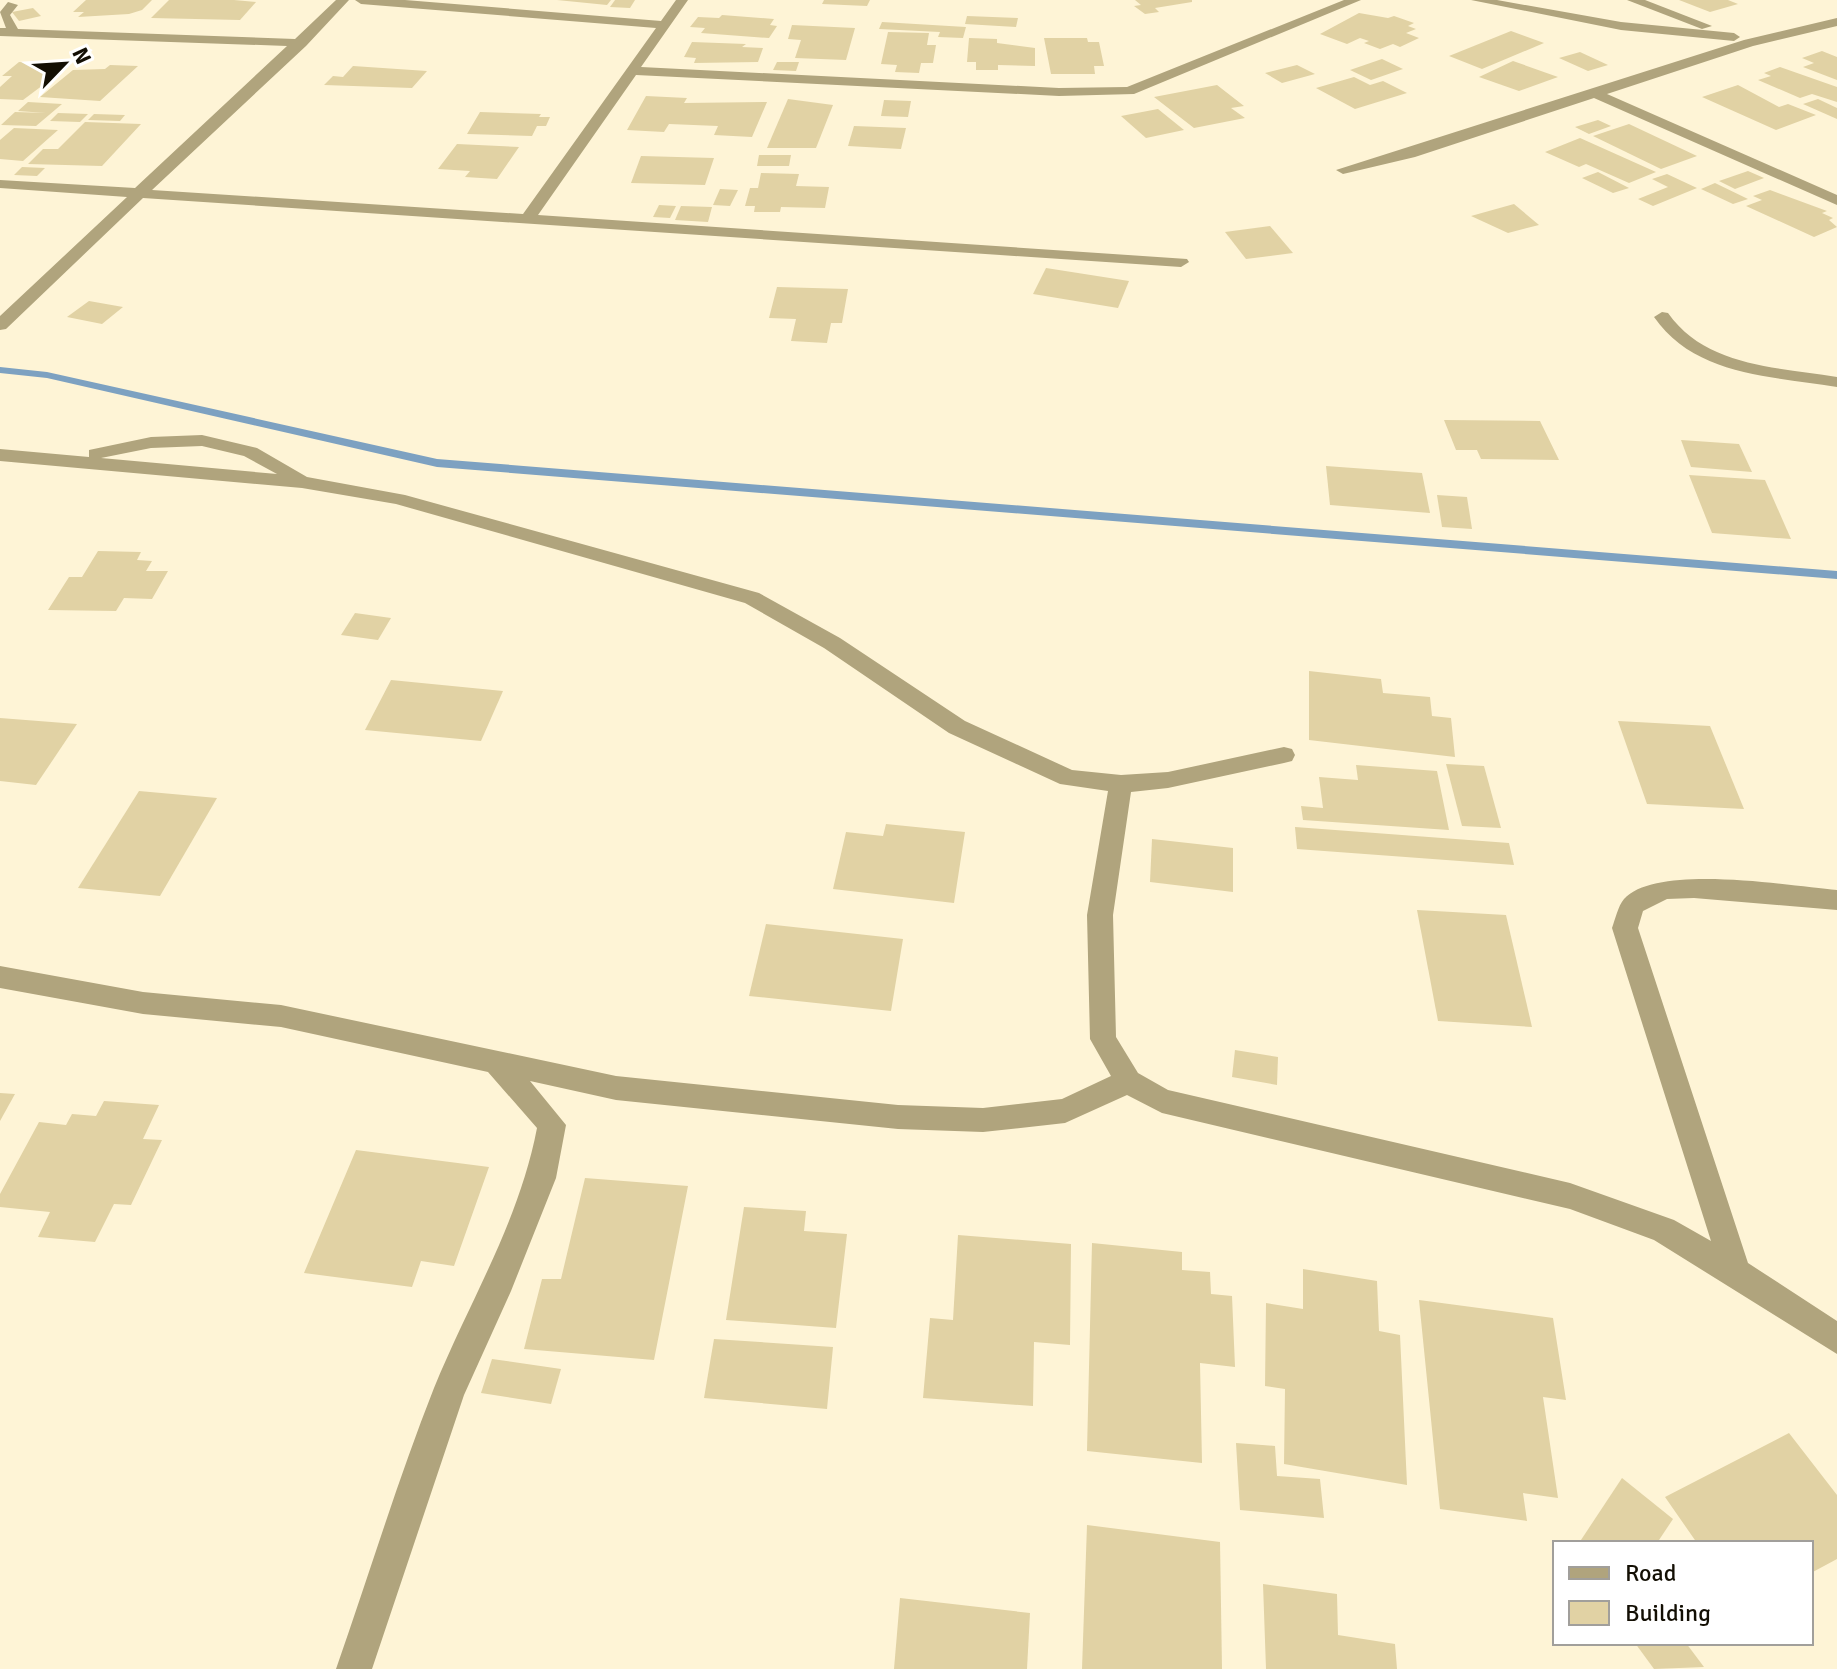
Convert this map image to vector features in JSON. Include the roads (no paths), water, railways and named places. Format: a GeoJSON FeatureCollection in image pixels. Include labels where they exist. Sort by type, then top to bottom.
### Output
{"type":"FeatureCollection","features":[{"type":"Feature","properties":{"kind":"street"},"geometry":{"type":"LineString","coordinates":[[0,325],[343,0]]}},
{"type":"Feature","properties":{"kind":"street"},"geometry":{"type":"LineString","coordinates":[[361,0],[665,25]]}},
{"type":"Feature","properties":{"kind":"street"},"geometry":{"type":"LineString","coordinates":[[526,221],[682,0]]}},
{"type":"Feature","properties":{"kind":"street"},"geometry":{"type":"LineString","coordinates":[[632,71],[1043,91],[1129,91],[1355,0]]}},
{"type":"Feature","properties":{"kind":"street"},"geometry":{"type":"LineString","coordinates":[[1477,0],[1621,26],[1734,37]]}},
{"type":"Feature","properties":{"kind":"street"},"geometry":{"type":"LineString","coordinates":[[1633,0],[1749,43]]}},
{"type":"Feature","properties":{"kind":"street"},"geometry":{"type":"LineString","coordinates":[[10,5],[4,15],[7,32],[301,43]]}},
{"type":"Feature","properties":{"kind":"street"},"geometry":{"type":"LineString","coordinates":[[1343,170],[1396,159],[1749,43],[1837,22]]}},
{"type":"Feature","properties":{"kind":"street"},"geometry":{"type":"LineString","coordinates":[[1598,95],[1837,201]]}},
{"type":"Feature","properties":{"kind":"street"},"geometry":{"type":"LineString","coordinates":[[0,184],[1181,262]]}},
{"type":"Feature","properties":{"kind":"street"},"geometry":{"type":"LineString","coordinates":[[1662,317],[1683,344],[1716,358],[1837,382]]}},
{"type":"Feature","properties":{"kind":"street"},"geometry":{"type":"LineString","coordinates":[[75,459],[153,441],[192,438],[243,450],[285,469],[302,482]]}},
{"type":"Feature","properties":{"kind":"street"},"geometry":{"type":"LineString","coordinates":[[0,455],[75,459],[302,482],[398,499],[752,598],[832,643],[957,727],[1044,770],[1094,783],[1168,780],[1284,755]]}},
{"type":"Feature","properties":{"kind":"street"},"geometry":{"type":"LineString","coordinates":[[1121,784],[1101,931],[1103,1039],[1128,1081],[1162,1101],[1570,1196],[1664,1230],[1736,1272],[1837,1339]]}},
{"type":"Feature","properties":{"kind":"street"},"geometry":{"type":"LineString","coordinates":[[1736,1272],[1625,928],[1633,905],[1664,890],[1694,888],[1837,900]]}},
{"type":"Feature","properties":{"kind":"street"},"geometry":{"type":"LineString","coordinates":[[0,977],[143,1003],[281,1016],[616,1088],[898,1117],[983,1120],[1065,1111],[1128,1081]]}},
{"type":"Feature","properties":{"kind":"street"},"geometry":{"type":"LineString","coordinates":[[354,1669],[449,1391],[496,1291],[542,1178],[552,1125],[495,1061]]}},
{"type":"Feature","properties":{"kind":"waterway"},"geometry":{"type":"LineString","coordinates":[[0,370],[47,375],[437,463],[1837,575]]}}]}
